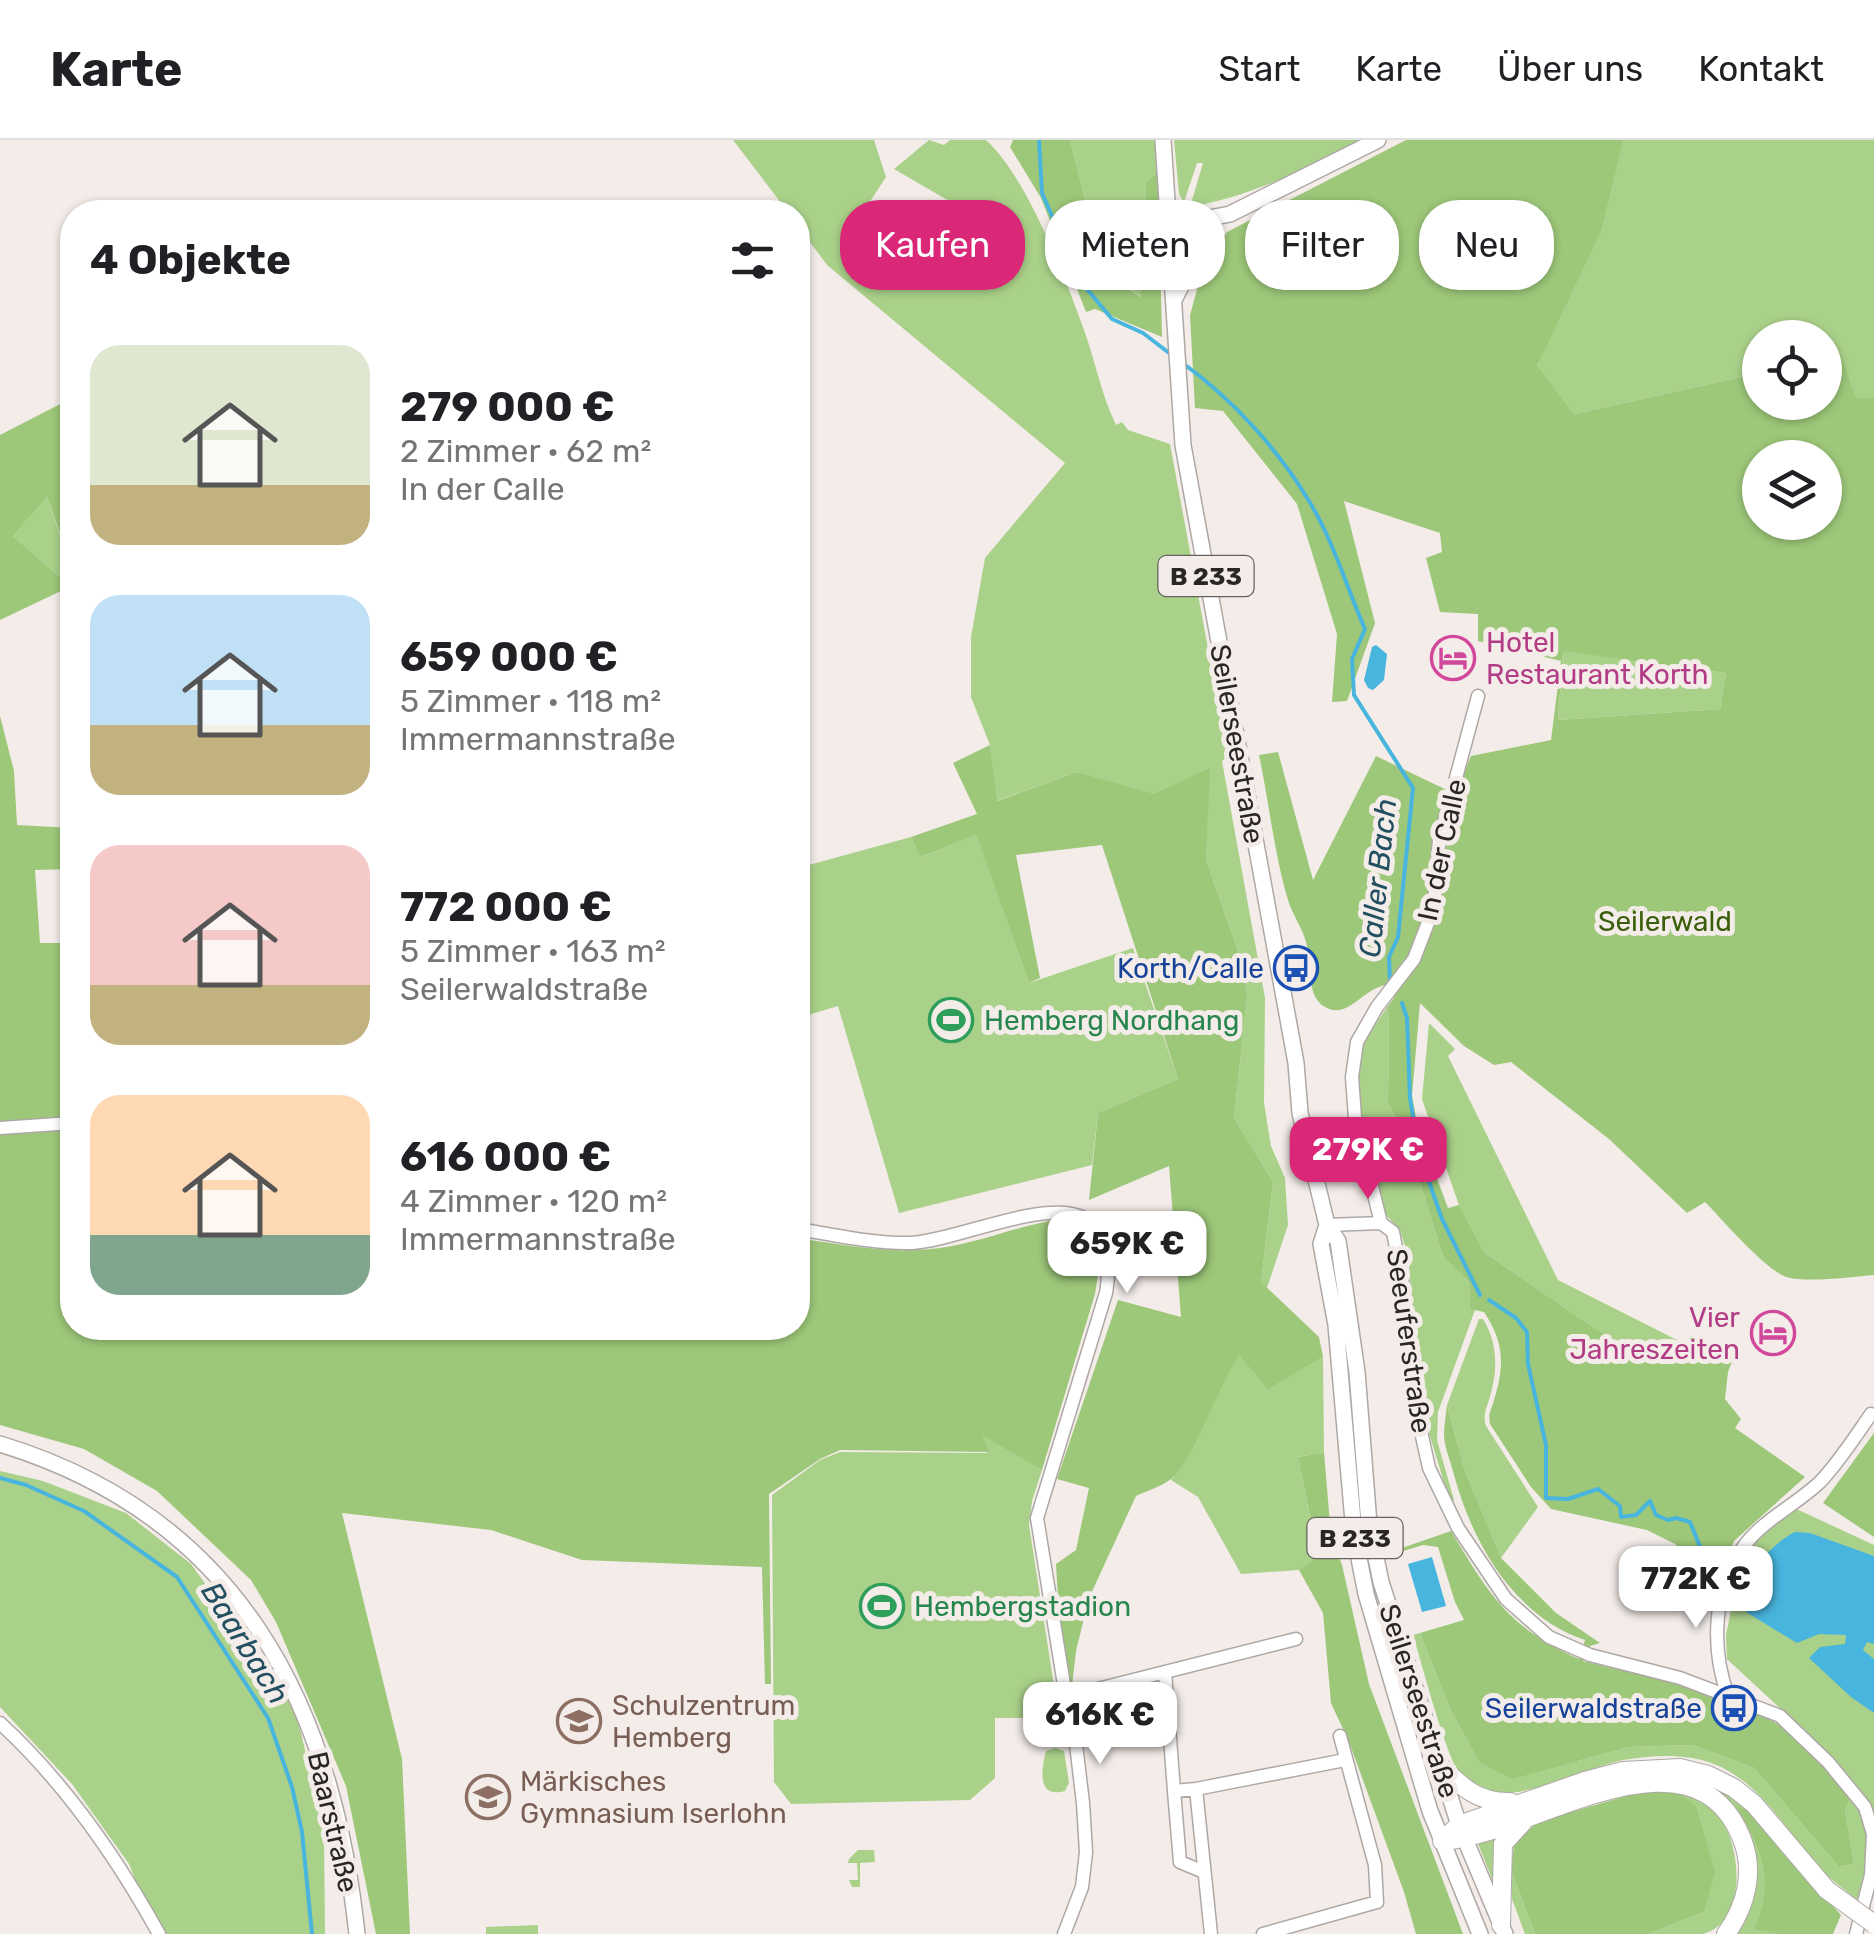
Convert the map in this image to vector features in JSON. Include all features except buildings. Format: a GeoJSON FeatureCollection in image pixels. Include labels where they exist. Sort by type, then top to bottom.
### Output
{"type":"FeatureCollection","features":[{"type":"Feature","properties":{"kind":"highway"},"geometry":{"type":"LineString","coordinates":[[1438,1764],[1480,1799],[1521,1802]]}},
{"type":"Feature","properties":{"kind":"highway"},"geometry":{"type":"LineString","coordinates":[[1442,1841],[1521,1802],[1624,1770],[1680,1768],[1734,1788],[1754,1804],[1827,1890],[1874,1924]]}},
{"type":"Feature","properties":{"kind":"highway"},"geometry":{"type":"LineString","coordinates":[[1462,1832],[1654,1782],[1675,1783],[1706,1796],[1722,1808],[1744,1844],[1748,1867],[1746,1894],[1738,1918],[1726,1934]]}},
{"type":"Feature","properties":{"kind":"highway"},"geometry":{"type":"LineString","coordinates":[[1503,1929],[1503,1844],[1516,1827],[1540,1812]]}},
{"type":"Feature","properties":{"kind":"main road","name":"Seilerseestraße"},"geometry":{"type":"LineString","coordinates":[[1163,140],[1166,200]]}},
{"type":"Feature","properties":{"kind":"main road"},"geometry":{"type":"LineString","coordinates":[[1225,214],[1378,140]]}},
{"type":"Feature","properties":{"kind":"main road","name":"Seilerseestraße"},"geometry":{"type":"LineString","coordinates":[[1172,290],[1178,384],[1192,500],[1296,1062],[1300,1113],[1327,1225],[1338,1241],[1357,1372],[1369,1524],[1381,1582],[1438,1764],[1503,1929]]}},
{"type":"Feature","properties":{"kind":"main road"},"geometry":{"type":"LineString","coordinates":[[1173,301],[1179,290]]}},
{"type":"Feature","properties":{"kind":"main road","name":"Seilerseestraße"},"geometry":{"type":"LineString","coordinates":[[1327,1225],[1321,1244],[1336,1325],[1354,1532],[1366,1594],[1442,1841],[1480,1934]]}},
{"type":"Feature","properties":{"kind":"main road","name":"Baarstraße"},"geometry":{"type":"LineString","coordinates":[[0,1444],[62,1464],[138,1507],[190,1548],[254,1621],[293,1688],[315,1742],[339,1829],[357,1934]]}},
{"type":"Feature","properties":{"kind":"street","name":"In der Calle"},"geometry":{"type":"LineString","coordinates":[[1380,1223],[1355,1118],[1352,1077],[1358,1042],[1377,1007],[1414,959],[1434,907],[1439,842],[1478,696]]}},
{"type":"Feature","properties":{"kind":"street"},"geometry":{"type":"LineString","coordinates":[[0,1128],[60,1123]]}},
{"type":"Feature","properties":{"kind":"street"},"geometry":{"type":"LineString","coordinates":[[810,1230],[912,1242],[958,1235],[1050,1210],[1082,1218],[1105,1241],[1111,1265],[1106,1293],[1037,1518],[1076,1736],[1086,1852],[1082,1887],[1064,1934]]}},
{"type":"Feature","properties":{"kind":"street","name":"Seeuferstraße"},"geometry":{"type":"LineString","coordinates":[[1327,1225],[1380,1223],[1392,1232],[1404,1290],[1411,1385],[1429,1468],[1458,1528],[1506,1599],[1549,1637],[1576,1649],[1726,1693],[1780,1716],[1828,1762],[1864,1807],[1871,1820],[1874,1848],[1872,1875],[1856,1934]]}},
{"type":"Feature","properties":{"kind":"street"},"geometry":{"type":"LineString","coordinates":[[1726,1693],[1717,1659],[1718,1611],[1725,1585],[1744,1546],[1820,1481],[1871,1414]]}},
{"type":"Feature","properties":{"kind":"street"},"geometry":{"type":"LineString","coordinates":[[1066,1697],[1296,1639]]}},
{"type":"Feature","properties":{"kind":"street"},"geometry":{"type":"LineString","coordinates":[[1165,1672],[1180,1862],[1204,1872]]}},
{"type":"Feature","properties":{"kind":"street"},"geometry":{"type":"LineString","coordinates":[[0,1723],[56,1783],[108,1851],[159,1934]]}},
{"type":"Feature","properties":{"kind":"street"},"geometry":{"type":"LineString","coordinates":[[1264,1934],[1377,1902],[1374,1866],[1340,1736]]}},
{"type":"Feature","properties":{"kind":"street"},"geometry":{"type":"LineString","coordinates":[[1174,1791],[1345,1760]]}},
{"type":"Feature","properties":{"kind":"street"},"geometry":{"type":"LineString","coordinates":[[1196,1789],[1211,1934]]}},
{"type":"Feature","properties":{"kind":"green space"},"geometry":{"type":"Polygon","coordinates":[[[733,140],[874,140],[886,177],[871,200],[840,200],[840,276],[810,242],[810,200],[779,200],[733,140]]]}},
{"type":"Feature","properties":{"kind":"green space"},"geometry":{"type":"Polygon","coordinates":[[[929,140],[944,145],[950,140],[986,140],[1001,157],[1045,234],[1045,290],[1069,290],[1116,425],[1122,422],[1128,430],[1170,444],[1228,756],[1222,761],[1265,998],[1264,1103],[1271,1146],[1285,1178],[1288,1225],[1267,1288],[1261,1282],[1273,1182],[1234,1118],[1247,997],[1243,965],[1206,860],[1209,769],[1154,795],[1077,772],[996,801],[990,745],[971,697],[971,637],[985,558],[1065,463],[857,290],[1025,290],[1025,200],[947,200],[894,169],[929,140]]]}},
{"type":"Feature","properties":{"kind":"green space"},"geometry":{"type":"Polygon","coordinates":[[[1013,140],[1070,140],[1085,200],[1045,200],[1045,208],[1010,147],[1013,140]]]}},
{"type":"Feature","properties":{"kind":"green space"},"geometry":{"type":"Polygon","coordinates":[[[1070,140],[1156,140],[1158,172],[1146,182],[1145,200],[1085,200],[1070,140]]]}},
{"type":"Feature","properties":{"kind":"green space"},"geometry":{"type":"Polygon","coordinates":[[[1174,140],[1361,140],[1298,171],[1220,200],[1192,200],[1203,163],[1197,163],[1185,200],[1179,194],[1174,140]]]}},
{"type":"Feature","properties":{"kind":"green space","name":"Seilerwald"},"geometry":{"type":"Polygon","coordinates":[[[1406,140],[1623,140],[1601,231],[1537,366],[1574,414],[1742,377],[1742,420],[1842,420],[1842,358],[1856,398],[1874,398],[1874,1275],[1806,1280],[1778,1273],[1705,1202],[1687,1213],[1609,1139],[1511,1062],[1494,1065],[1464,1046],[1420,1003],[1412,1096],[1418,1128],[1448,1208],[1459,1205],[1485,1253],[1596,1329],[1660,1361],[1689,1337],[1737,1348],[1728,1372],[1725,1399],[1741,1419],[1735,1428],[1805,1477],[1734,1541],[1720,1575],[1705,1575],[1675,1544],[1647,1530],[1551,1509],[1531,1487],[1490,1424],[1501,1365],[1496,1333],[1484,1312],[1470,1309],[1469,1282],[1443,1257],[1404,1130],[1388,1104],[1387,1007],[1394,998],[1386,985],[1348,1007],[1333,1010],[1314,995],[1306,942],[1283,882],[1259,755],[1278,752],[1313,880],[1376,756],[1455,794],[1471,756],[1551,740],[1561,661],[1478,641],[1478,614],[1440,612],[1426,558],[1442,552],[1440,533],[1344,501],[1375,623],[1347,701],[1332,702],[1337,634],[1297,504],[1223,411],[1195,408],[1190,315],[1197,290],[1225,290],[1225,235],[1245,223],[1245,290],[1399,290],[1399,200],[1289,200],[1406,140]],[[1563,651],[1558,720],[1720,709],[1726,673],[1563,651]]]}},
{"type":"Feature","properties":{"kind":"green space"},"geometry":{"type":"Polygon","coordinates":[[[1617,140],[1874,140],[1874,398],[1856,399],[1842,359],[1842,320],[1742,320],[1742,377],[1574,414],[1537,367],[1617,140]]]}},
{"type":"Feature","properties":{"kind":"green space"},"geometry":{"type":"Polygon","coordinates":[[[1158,172],[1159,200],[1145,200],[1146,182],[1158,172]]]}},
{"type":"Feature","properties":{"kind":"green space"},"geometry":{"type":"Polygon","coordinates":[[[1077,290],[1130,290],[1141,297],[1141,290],[1161,290],[1162,337],[1095,309],[1086,312],[1077,290]]]}},
{"type":"Feature","properties":{"kind":"green space"},"geometry":{"type":"Polygon","coordinates":[[[60,404],[60,533],[47,497],[13,536],[60,577],[60,591],[0,620],[0,435],[60,404]]]}},
{"type":"Feature","properties":{"kind":"green space"},"geometry":{"type":"Polygon","coordinates":[[[47,497],[60,535],[60,577],[13,536],[47,497]]]}},
{"type":"Feature","properties":{"kind":"green space"},"geometry":{"type":"Polygon","coordinates":[[[1563,650],[1726,673],[1720,709],[1558,720],[1563,650]]]}},
{"type":"Feature","properties":{"kind":"green space"},"geometry":{"type":"Polygon","coordinates":[[[0,716],[14,771],[17,825],[60,827],[60,869],[35,870],[40,943],[60,943],[60,1340],[810,1340],[810,1240],[875,1249],[932,1249],[1050,1221],[1071,1230],[1099,1268],[1095,1294],[1042,1470],[982,1435],[989,1452],[840,1450],[769,1494],[771,1684],[765,1684],[762,1567],[582,1560],[491,1530],[342,1513],[402,1759],[410,1934],[376,1934],[346,1786],[276,1622],[251,1580],[157,1491],[84,1449],[0,1425],[0,716]]]}},
{"type":"Feature","properties":{"kind":"green space"},"geometry":{"type":"Polygon","coordinates":[[[990,745],[997,801],[1077,772],[1154,794],[1210,768],[1206,860],[1243,965],[1247,997],[1234,1118],[1273,1182],[1261,1282],[1319,1337],[1323,1357],[1268,1389],[1239,1355],[1180,1469],[1167,1482],[1136,1496],[1089,1598],[1076,1651],[1071,1695],[1061,1653],[1056,1564],[1076,1550],[1089,1488],[1057,1479],[1118,1300],[1181,1317],[1169,1166],[1089,1200],[1098,1113],[1178,1079],[1102,845],[1016,855],[1040,978],[1029,983],[976,834],[921,857],[911,837],[977,814],[953,763],[990,745]]]}},
{"type":"Feature","properties":{"kind":"green space"},"geometry":{"type":"Polygon","coordinates":[[[976,833],[1029,983],[1133,948],[1178,1079],[1098,1113],[1092,1165],[899,1213],[838,1006],[810,1014],[810,865],[911,837],[922,857],[976,833]]]}},
{"type":"Feature","properties":{"kind":"green space"},"geometry":{"type":"Polygon","coordinates":[[[1387,1007],[1388,1104],[1404,1130],[1443,1257],[1469,1282],[1470,1308],[1475,1310],[1438,1412],[1437,1440],[1454,1500],[1450,1502],[1422,1410],[1408,1256],[1400,1230],[1385,1214],[1360,1119],[1357,1078],[1362,1045],[1387,1007]]]}},
{"type":"Feature","properties":{"kind":"green space"},"geometry":{"type":"Polygon","coordinates":[[[1429,1023],[1455,1049],[1448,1056],[1558,1280],[1683,1343],[1660,1361],[1596,1329],[1485,1253],[1459,1205],[1422,1099],[1429,1023]]]}},
{"type":"Feature","properties":{"kind":"green space"},"geometry":{"type":"Polygon","coordinates":[[[1479,1319],[1488,1328],[1495,1355],[1486,1426],[1538,1507],[1501,1558],[1464,1468],[1447,1405],[1479,1319]]]}},
{"type":"Feature","properties":{"kind":"green space"},"geometry":{"type":"Polygon","coordinates":[[[1239,1354],[1268,1388],[1323,1357],[1324,1452],[1298,1457],[1318,1558],[1299,1570],[1241,1574],[1198,1497],[1171,1480],[1239,1354]]]}},
{"type":"Feature","properties":{"kind":"green space"},"geometry":{"type":"Polygon","coordinates":[[[1447,1405],[1464,1468],[1501,1558],[1556,1613],[1600,1643],[1590,1646],[1583,1661],[1705,1693],[1752,1711],[1796,1737],[1852,1796],[1845,1809],[1854,1864],[1839,1867],[1754,1768],[1693,1745],[1629,1747],[1512,1779],[1479,1762],[1450,1709],[1420,1633],[1464,1620],[1438,1547],[1423,1545],[1400,1552],[1399,1549],[1451,1531],[1490,1592],[1518,1622],[1579,1659],[1585,1640],[1537,1614],[1517,1595],[1485,1551],[1462,1501],[1447,1451],[1447,1405]]]}},
{"type":"Feature","properties":{"kind":"green space"},"geometry":{"type":"Polygon","coordinates":[[[1874,1433],[1874,1537],[1823,1503],[1874,1433]]]}},
{"type":"Feature","properties":{"kind":"green space","name":"Hembergstadion"},"geometry":{"type":"Polygon","coordinates":[[[980,1434],[1042,1470],[1029,1525],[1059,1718],[995,1718],[995,1778],[970,1800],[791,1804],[774,1782],[772,1495],[820,1460],[840,1452],[987,1453],[980,1434]]]}},
{"type":"Feature","properties":{"kind":"green space"},"geometry":{"type":"Polygon","coordinates":[[[1324,1452],[1331,1536],[1342,1565],[1369,1684],[1463,1934],[1416,1934],[1349,1742],[1331,1703],[1323,1613],[1299,1570],[1318,1557],[1298,1457],[1324,1452]]]}},
{"type":"Feature","properties":{"kind":"green space"},"geometry":{"type":"Polygon","coordinates":[[[0,1471],[43,1481],[126,1513],[191,1564],[296,1711],[324,1833],[325,1934],[158,1934],[129,1864],[72,1784],[0,1707],[0,1471]]]}},
{"type":"Feature","properties":{"kind":"green space"},"geometry":{"type":"Polygon","coordinates":[[[1790,1506],[1874,1545],[1874,1819],[1860,1794],[1814,1740],[1727,1659],[1726,1635],[1744,1546],[1790,1506]]]}},
{"type":"Feature","properties":{"kind":"green space"},"geometry":{"type":"Polygon","coordinates":[[[1420,1633],[1450,1709],[1479,1762],[1578,1761],[1629,1747],[1693,1745],[1754,1768],[1839,1867],[1854,1864],[1845,1809],[1852,1796],[1867,1847],[1857,1900],[1822,1870],[1747,1784],[1703,1760],[1669,1756],[1634,1758],[1518,1792],[1496,1794],[1478,1790],[1463,1780],[1450,1753],[1413,1635],[1420,1633]]]}},
{"type":"Feature","properties":{"kind":"green space"},"geometry":{"type":"Polygon","coordinates":[[[1046,1751],[1064,1751],[1069,1783],[1065,1791],[1050,1791],[1043,1781],[1046,1751]]]}},
{"type":"Feature","properties":{"kind":"green space"},"geometry":{"type":"Polygon","coordinates":[[[1688,1779],[1711,1781],[1760,1817],[1737,1806],[1763,1866],[1765,1895],[1755,1928],[1778,1934],[1732,1934],[1750,1851],[1688,1779]]]}},
{"type":"Feature","properties":{"kind":"green space"},"geometry":{"type":"Polygon","coordinates":[[[1650,1789],[1677,1792],[1696,1806],[1715,1872],[1704,1912],[1648,1934],[1535,1934],[1511,1870],[1514,1845],[1537,1822],[1650,1789]]]}},
{"type":"Feature","properties":{"kind":"green space"},"geometry":{"type":"Polygon","coordinates":[[[1677,1792],[1708,1806],[1725,1827],[1736,1862],[1734,1899],[1728,1915],[1717,1927],[1702,1934],[1648,1934],[1704,1912],[1677,1792]]]}},
{"type":"Feature","properties":{"kind":"green space"},"geometry":{"type":"Polygon","coordinates":[[[1736,1805],[1760,1817],[1791,1862],[1841,1915],[1833,1934],[1778,1934],[1754,1929],[1764,1896],[1763,1866],[1736,1805]]]}},
{"type":"Feature","properties":{"kind":"green space"},"geometry":{"type":"Polygon","coordinates":[[[1500,1832],[1494,1884],[1477,1841],[1500,1832]]]}},
{"type":"Feature","properties":{"kind":"green space"},"geometry":{"type":"Polygon","coordinates":[[[858,1850],[874,1850],[875,1862],[860,1863],[860,1887],[852,1887],[849,1880],[858,1880],[857,1863],[848,1863],[858,1850]]]}},
{"type":"Feature","properties":{"kind":"green space"},"geometry":{"type":"Polygon","coordinates":[[[1511,1870],[1535,1934],[1525,1934],[1512,1899],[1511,1870]]]}},
{"type":"Feature","properties":{"kind":"green space"},"geometry":{"type":"Polygon","coordinates":[[[538,1925],[538,1934],[486,1934],[486,1927],[538,1925]]]}},
{"type":"Feature","properties":{"kind":"water"},"geometry":{"type":"Polygon","coordinates":[[[1376,645],[1387,654],[1384,680],[1373,690],[1364,680],[1372,647],[1376,645]]]}},
{"type":"Feature","properties":{"kind":"water"},"geometry":{"type":"Polygon","coordinates":[[[1795,1532],[1810,1533],[1874,1556],[1874,1644],[1867,1642],[1863,1650],[1874,1659],[1874,1713],[1809,1658],[1820,1647],[1845,1644],[1846,1635],[1819,1634],[1797,1643],[1746,1612],[1743,1601],[1749,1577],[1776,1545],[1795,1532]]]}},
{"type":"Feature","properties":{"kind":"water"},"geometry":{"type":"Polygon","coordinates":[[[1432,1557],[1446,1606],[1422,1612],[1408,1564],[1432,1557]]]}},
{"type":"Feature","properties":{"kind":"waterway","name":"Caller Bach"},"geometry":{"type":"LineString","coordinates":[[1039,140],[1042,193],[1081,282],[1112,319],[1143,333],[1173,356]]}},
{"type":"Feature","properties":{"kind":"waterway","name":"Caller Bach"},"geometry":{"type":"LineString","coordinates":[[1184,364],[1253,426],[1297,482],[1325,532],[1365,629],[1352,659],[1354,695],[1413,788],[1398,937],[1389,957],[1390,981]]}},
{"type":"Feature","properties":{"kind":"waterway","name":"Caller Bach"},"geometry":{"type":"LineString","coordinates":[[1402,1003],[1407,1018],[1410,1098],[1419,1153],[1442,1219],[1480,1295]]}},
{"type":"Feature","properties":{"kind":"waterway","name":"Caller Bach"},"geometry":{"type":"LineString","coordinates":[[1489,1300],[1516,1318],[1527,1332],[1528,1364],[1546,1445],[1546,1498],[1568,1499],[1598,1489],[1620,1506],[1621,1517],[1636,1515],[1650,1501],[1656,1515],[1690,1522],[1705,1559],[1713,1566]]}},
{"type":"Feature","properties":{"kind":"waterway","name":"Baarbach"},"geometry":{"type":"LineString","coordinates":[[0,1478],[84,1511],[177,1577],[268,1718],[292,1787],[302,1832],[312,1934]]}},
{"type":"Feature","properties":{"kind":"place","name":"Hotel Restaurant Korth"},"geometry":{"type":"Point","coordinates":[1453,658]}},
{"type":"Feature","properties":{"kind":"place","name":"Korth/Calle"},"geometry":{"type":"Point","coordinates":[1296,968]}},
{"type":"Feature","properties":{"kind":"place","name":"Hemberg Nordhang"},"geometry":{"type":"Point","coordinates":[951,1020]}},
{"type":"Feature","properties":{"kind":"place","name":"Vier Jahreszeiten"},"geometry":{"type":"Point","coordinates":[1773,1333]}},
{"type":"Feature","properties":{"kind":"place","name":"Hembergstadion"},"geometry":{"type":"Point","coordinates":[882,1606]}},
{"type":"Feature","properties":{"kind":"place","name":"Seilerwaldstraße"},"geometry":{"type":"Point","coordinates":[1734,1708]}},
{"type":"Feature","properties":{"kind":"place","name":"Schulzentrum Hemberg"},"geometry":{"type":"Point","coordinates":[579,1721]}},
{"type":"Feature","properties":{"kind":"place","name":"Märkisches Gymnasium Iserlohn"},"geometry":{"type":"Point","coordinates":[488,1797]}}]}
